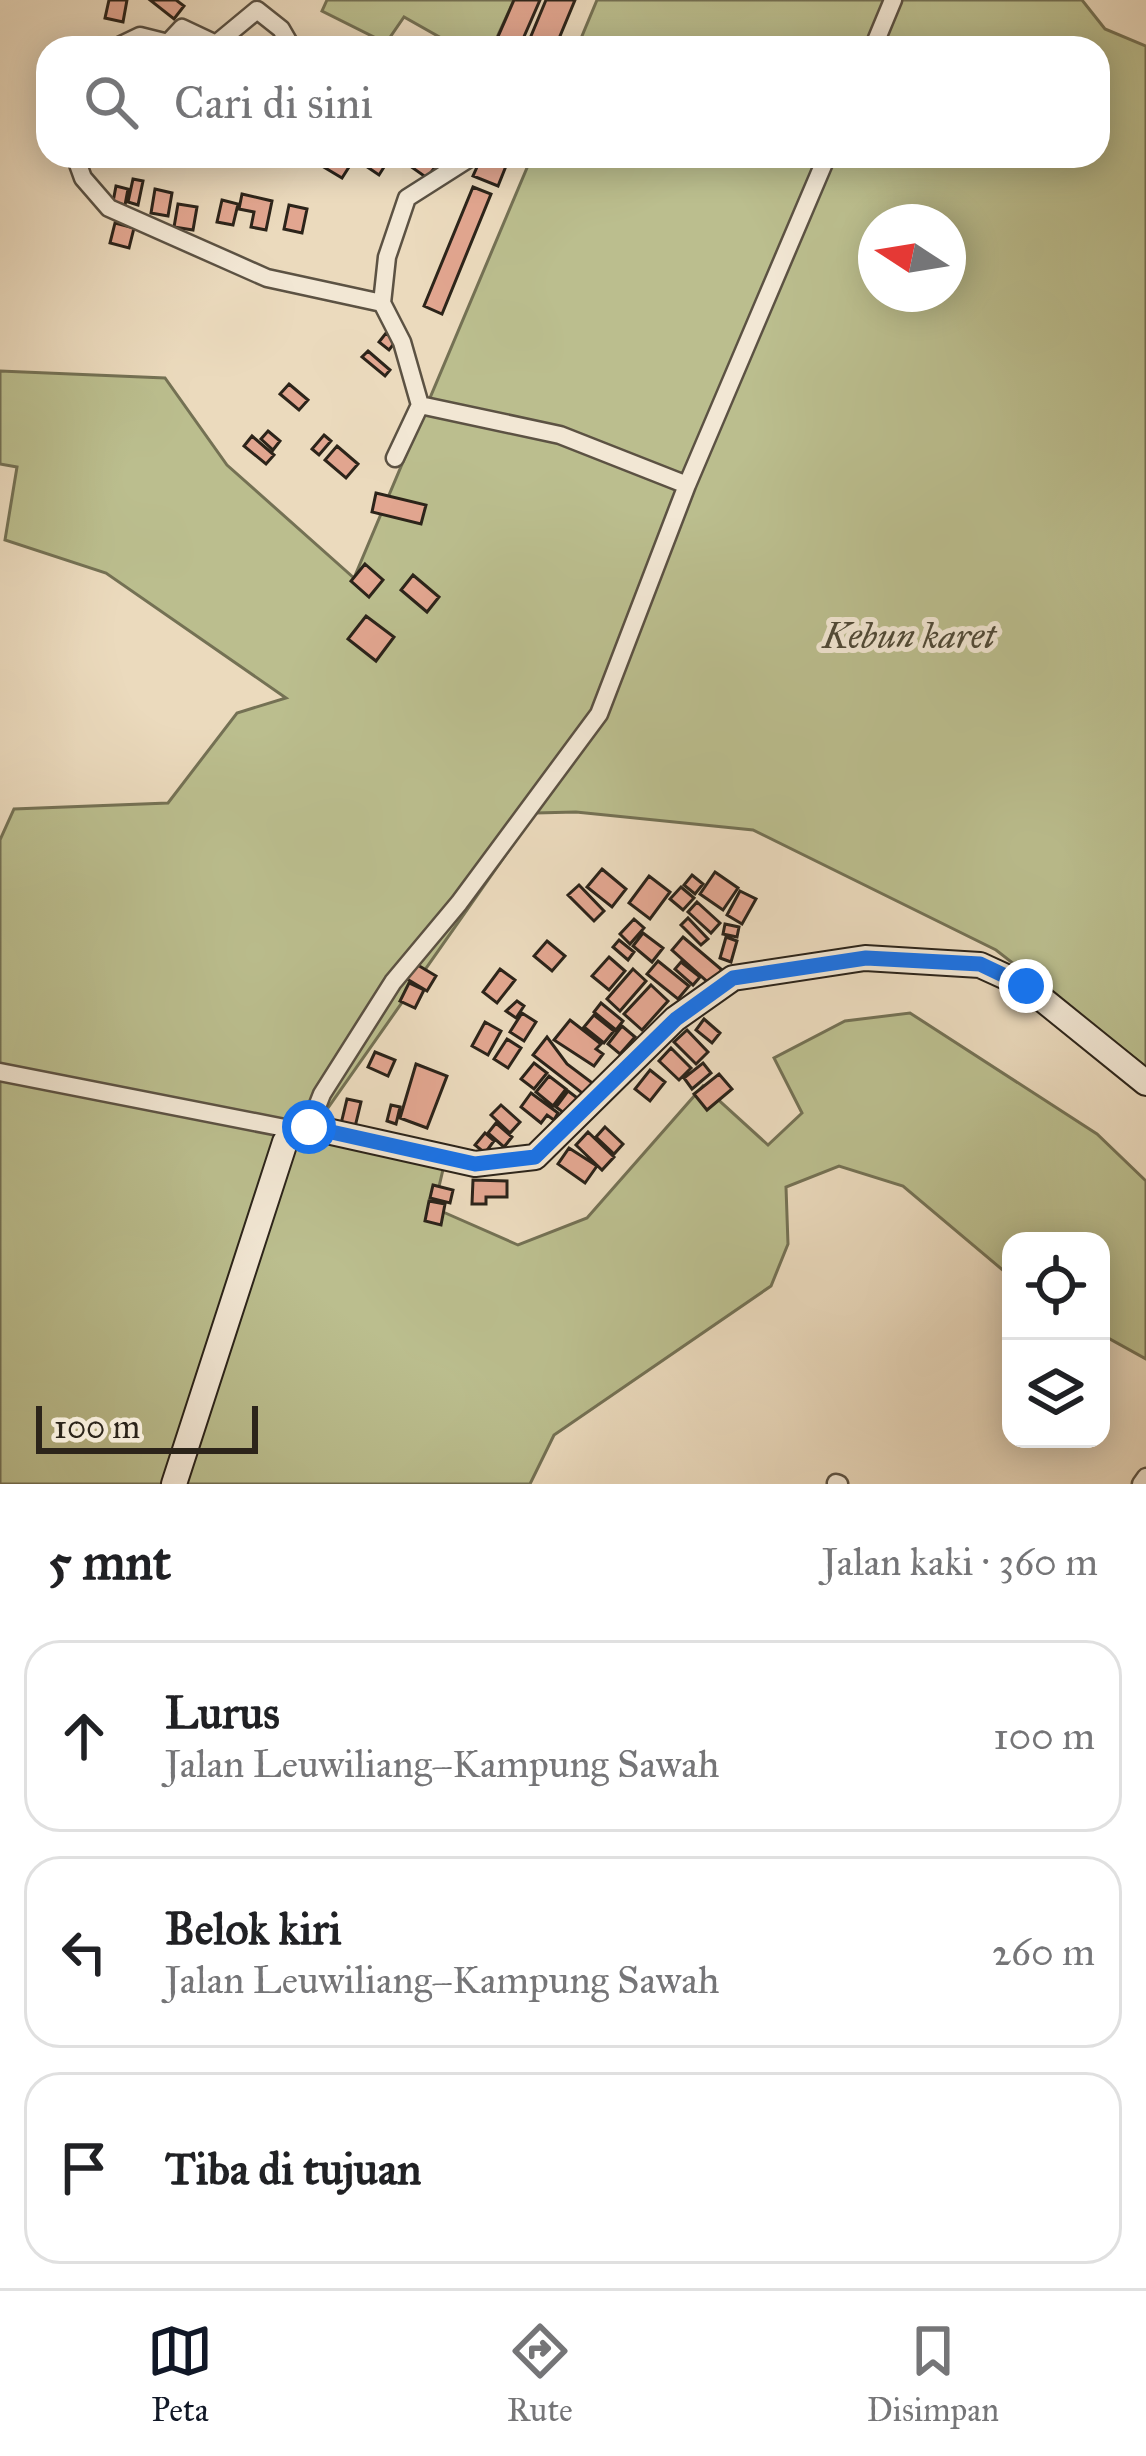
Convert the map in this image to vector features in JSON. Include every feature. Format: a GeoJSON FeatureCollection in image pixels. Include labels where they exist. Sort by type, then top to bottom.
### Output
{"type":"FeatureCollection","features":[{"type":"Feature","properties":{"kind":"main road"},"geometry":{"type":"LineString","coordinates":[[174,1484],[285,1142],[302,1129],[475,1164],[535,1157],[676,1019],[733,978],[866,958],[980,964],[1026,986],[1146,1083]]}},
{"type":"Feature","properties":{"kind":"street"},"geometry":{"type":"LineString","coordinates":[[878,36],[893,0]]}},
{"type":"Feature","properties":{"kind":"street"},"geometry":{"type":"LineString","coordinates":[[225,36],[256,10],[285,36]]}},
{"type":"Feature","properties":{"kind":"street"},"geometry":{"type":"LineString","coordinates":[[79,168],[109,208],[267,278],[382,303]]}},
{"type":"Feature","properties":{"kind":"street"},"geometry":{"type":"LineString","coordinates":[[395,458],[420,405],[402,342],[382,303],[387,257],[407,198],[454,168]]}},
{"type":"Feature","properties":{"kind":"street"},"geometry":{"type":"LineString","coordinates":[[0,1072],[302,1129],[393,982],[474,884],[598,714],[687,485],[822,168]]}},
{"type":"Feature","properties":{"kind":"street"},"geometry":{"type":"LineString","coordinates":[[420,405],[560,436],[687,485]]}},
{"type":"Feature","properties":{"kind":"green space"},"geometry":{"type":"Polygon","coordinates":[[[327,0],[514,0],[498,36],[438,36],[404,17],[391,36],[372,36],[322,11],[327,0]]]}},
{"type":"Feature","properties":{"kind":"green space","name":"Kebun karet"},"geometry":{"type":"Polygon","coordinates":[[[597,0],[1082,0],[1105,29],[1146,46],[1146,1067],[996,950],[753,830],[576,812],[535,813],[309,1135],[445,1161],[434,1208],[518,1245],[587,1218],[703,1086],[768,1145],[802,1113],[774,1058],[845,1021],[910,1013],[1097,1134],[1146,1181],[1146,1359],[1110,1339],[1110,1232],[1002,1232],[1002,1269],[903,1186],[839,1166],[786,1187],[788,1244],[771,1286],[554,1435],[530,1484],[0,1484],[0,840],[14,809],[168,803],[237,713],[286,698],[106,573],[5,540],[17,467],[0,464],[0,371],[165,378],[227,465],[354,578],[527,168],[1110,168],[1110,36],[582,36],[597,0]]]}},
{"type":"Feature","properties":{"kind":"building"},"geometry":{"type":"Polygon","coordinates":[[[109,0],[127,0],[123,22],[105,18],[109,0]]]}},
{"type":"Feature","properties":{"kind":"building"},"geometry":{"type":"Polygon","coordinates":[[[150,0],[176,0],[184,6],[174,19],[150,0]]]}},
{"type":"Feature","properties":{"kind":"building"},"geometry":{"type":"Polygon","coordinates":[[[514,0],[540,0],[524,36],[498,36],[514,0]]]}},
{"type":"Feature","properties":{"kind":"building"},"geometry":{"type":"Polygon","coordinates":[[[546,0],[575,0],[560,36],[531,36],[546,0]]]}},
{"type":"Feature","properties":{"kind":"building"},"geometry":{"type":"Polygon","coordinates":[[[325,168],[348,168],[342,178],[325,168]]]}},
{"type":"Feature","properties":{"kind":"building"},"geometry":{"type":"Polygon","coordinates":[[[413,168],[434,168],[427,178],[413,168]]]}},
{"type":"Feature","properties":{"kind":"building"},"geometry":{"type":"Polygon","coordinates":[[[477,168],[505,168],[498,186],[473,176],[477,168]]]}},
{"type":"Feature","properties":{"kind":"building"},"geometry":{"type":"Polygon","coordinates":[[[133,179],[143,181],[138,205],[128,202],[133,179]]]}},
{"type":"Feature","properties":{"kind":"building"},"geometry":{"type":"Polygon","coordinates":[[[116,186],[128,189],[125,205],[113,202],[116,186]]]}},
{"type":"Feature","properties":{"kind":"building"},"geometry":{"type":"Polygon","coordinates":[[[473,187],[491,194],[442,314],[424,306],[473,187]]]}},
{"type":"Feature","properties":{"kind":"building"},"geometry":{"type":"Polygon","coordinates":[[[155,189],[172,193],[168,216],[151,213],[155,189]]]}},
{"type":"Feature","properties":{"kind":"building"},"geometry":{"type":"Polygon","coordinates":[[[242,194],[272,201],[266,230],[251,227],[254,212],[239,209],[242,194]]]}},
{"type":"Feature","properties":{"kind":"building"},"geometry":{"type":"Polygon","coordinates":[[[222,200],[238,204],[233,225],[217,222],[222,200]]]}},
{"type":"Feature","properties":{"kind":"building"},"geometry":{"type":"Polygon","coordinates":[[[178,204],[197,207],[193,230],[174,227],[178,204]]]}},
{"type":"Feature","properties":{"kind":"building"},"geometry":{"type":"Polygon","coordinates":[[[289,205],[307,209],[302,233],[284,229],[289,205]]]}},
{"type":"Feature","properties":{"kind":"building"},"geometry":{"type":"Polygon","coordinates":[[[115,223],[134,228],[129,248],[110,243],[115,223]]]}},
{"type":"Feature","properties":{"kind":"building"},"geometry":{"type":"Polygon","coordinates":[[[386,333],[396,341],[389,350],[379,342],[386,333]]]}},
{"type":"Feature","properties":{"kind":"building"},"geometry":{"type":"Polygon","coordinates":[[[368,351],[390,370],[385,376],[362,357],[368,351]]]}},
{"type":"Feature","properties":{"kind":"building"},"geometry":{"type":"Polygon","coordinates":[[[289,384],[308,400],[299,410],[280,394],[289,384]]]}},
{"type":"Feature","properties":{"kind":"building"},"geometry":{"type":"Polygon","coordinates":[[[268,431],[280,441],[273,450],[261,439],[268,431]]]}},
{"type":"Feature","properties":{"kind":"building"},"geometry":{"type":"Polygon","coordinates":[[[324,435],[331,441],[319,455],[312,449],[324,435]]]}},
{"type":"Feature","properties":{"kind":"building"},"geometry":{"type":"Polygon","coordinates":[[[252,436],[274,455],[266,464],[244,446],[252,436]]]}},
{"type":"Feature","properties":{"kind":"building"},"geometry":{"type":"Polygon","coordinates":[[[337,446],[358,464],[346,478],[325,460],[337,446]]]}},
{"type":"Feature","properties":{"kind":"building"},"geometry":{"type":"Polygon","coordinates":[[[376,493],[426,505],[421,524],[372,512],[376,493]]]}},
{"type":"Feature","properties":{"kind":"building"},"geometry":{"type":"Polygon","coordinates":[[[365,564],[383,580],[369,597],[351,581],[365,564]]]}},
{"type":"Feature","properties":{"kind":"building"},"geometry":{"type":"Polygon","coordinates":[[[413,575],[439,597],[427,612],[401,590],[413,575]]]}},
{"type":"Feature","properties":{"kind":"building"},"geometry":{"type":"Polygon","coordinates":[[[366,616],[394,637],[376,661],[348,639],[366,616]]]}},
{"type":"Feature","properties":{"kind":"building"},"geometry":{"type":"Polygon","coordinates":[[[602,869],[626,889],[612,907],[587,887],[602,869]]]}},
{"type":"Feature","properties":{"kind":"building"},"geometry":{"type":"Polygon","coordinates":[[[715,872],[738,888],[723,910],[700,894],[715,872]]]}},
{"type":"Feature","properties":{"kind":"building"},"geometry":{"type":"Polygon","coordinates":[[[692,875],[703,884],[695,894],[684,885],[692,875]]]}},
{"type":"Feature","properties":{"kind":"building"},"geometry":{"type":"Polygon","coordinates":[[[649,876],[670,892],[650,919],[629,903],[649,876]]]}},
{"type":"Feature","properties":{"kind":"building"},"geometry":{"type":"Polygon","coordinates":[[[579,885],[604,911],[594,921],[568,895],[579,885]]]}},
{"type":"Feature","properties":{"kind":"building"},"geometry":{"type":"Polygon","coordinates":[[[681,887],[694,898],[683,910],[670,899],[681,887]]]}},
{"type":"Feature","properties":{"kind":"building"},"geometry":{"type":"Polygon","coordinates":[[[740,891],[756,899],[742,924],[727,915],[740,891]]]}},
{"type":"Feature","properties":{"kind":"building"},"geometry":{"type":"Polygon","coordinates":[[[697,902],[720,923],[711,933],[688,912],[697,902]]]}},
{"type":"Feature","properties":{"kind":"building"},"geometry":{"type":"Polygon","coordinates":[[[688,918],[708,939],[701,945],[681,925],[688,918]]]}},
{"type":"Feature","properties":{"kind":"building"},"geometry":{"type":"Polygon","coordinates":[[[634,919],[644,928],[630,944],[620,934],[634,919]]]}},
{"type":"Feature","properties":{"kind":"building"},"geometry":{"type":"Polygon","coordinates":[[[725,924],[739,927],[737,937],[723,934],[725,924]]]}},
{"type":"Feature","properties":{"kind":"building"},"geometry":{"type":"Polygon","coordinates":[[[643,933],[663,948],[652,962],[633,946],[643,933]]]}},
{"type":"Feature","properties":{"kind":"building"},"geometry":{"type":"Polygon","coordinates":[[[683,937],[722,970],[710,984],[672,950],[683,937]]]}},
{"type":"Feature","properties":{"kind":"building"},"geometry":{"type":"Polygon","coordinates":[[[726,937],[737,941],[731,962],[720,958],[726,937]]]}},
{"type":"Feature","properties":{"kind":"building"},"geometry":{"type":"Polygon","coordinates":[[[619,940],[634,952],[628,960],[613,947],[619,940]]]}},
{"type":"Feature","properties":{"kind":"building"},"geometry":{"type":"Polygon","coordinates":[[[547,941],[565,956],[552,971],[534,956],[547,941]]]}},
{"type":"Feature","properties":{"kind":"building"},"geometry":{"type":"Polygon","coordinates":[[[609,957],[625,971],[609,990],[592,976],[609,957]]]}},
{"type":"Feature","properties":{"kind":"building"},"geometry":{"type":"Polygon","coordinates":[[[658,961],[689,986],[678,999],[647,974],[658,961]]]}},
{"type":"Feature","properties":{"kind":"building"},"geometry":{"type":"Polygon","coordinates":[[[681,962],[700,977],[693,985],[675,969],[681,962]]]}},
{"type":"Feature","properties":{"kind":"building"},"geometry":{"type":"Polygon","coordinates":[[[416,964],[436,976],[427,991],[407,979],[416,964]]]}},
{"type":"Feature","properties":{"kind":"building"},"geometry":{"type":"Polygon","coordinates":[[[500,969],[515,980],[497,1003],[483,992],[500,969]]]}},
{"type":"Feature","properties":{"kind":"building"},"geometry":{"type":"Polygon","coordinates":[[[633,969],[646,981],[620,1011],[607,999],[633,969]]]}},
{"type":"Feature","properties":{"kind":"building"},"geometry":{"type":"Polygon","coordinates":[[[409,983],[424,990],[415,1008],[400,1001],[409,983]]]}},
{"type":"Feature","properties":{"kind":"building"},"geometry":{"type":"Polygon","coordinates":[[[651,985],[668,1001],[642,1030],[624,1014],[651,985]]]}},
{"type":"Feature","properties":{"kind":"building"},"geometry":{"type":"Polygon","coordinates":[[[517,1001],[524,1006],[516,1018],[506,1011],[517,1001]]]}},
{"type":"Feature","properties":{"kind":"building"},"geometry":{"type":"Polygon","coordinates":[[[601,1003],[623,1021],[616,1030],[594,1012],[601,1003]]]}},
{"type":"Feature","properties":{"kind":"building"},"geometry":{"type":"Polygon","coordinates":[[[522,1013],[536,1022],[524,1041],[510,1032],[522,1013]]]}},
{"type":"Feature","properties":{"kind":"building"},"geometry":{"type":"Polygon","coordinates":[[[594,1015],[614,1031],[604,1043],[584,1027],[594,1015]]]}},
{"type":"Feature","properties":{"kind":"building"},"geometry":{"type":"Polygon","coordinates":[[[704,1019],[720,1033],[712,1043],[696,1030],[704,1019]]]}},
{"type":"Feature","properties":{"kind":"building"},"geometry":{"type":"Polygon","coordinates":[[[570,1020],[601,1044],[596,1049],[603,1054],[594,1066],[554,1040],[570,1020]]]}},
{"type":"Feature","properties":{"kind":"building"},"geometry":{"type":"Polygon","coordinates":[[[485,1022],[501,1031],[488,1055],[472,1046],[485,1022]]]}},
{"type":"Feature","properties":{"kind":"building"},"geometry":{"type":"Polygon","coordinates":[[[622,1026],[635,1037],[620,1054],[608,1044],[622,1026]]]}},
{"type":"Feature","properties":{"kind":"building"},"geometry":{"type":"Polygon","coordinates":[[[687,1030],[708,1052],[696,1064],[674,1042],[687,1030]]]}},
{"type":"Feature","properties":{"kind":"building"},"geometry":{"type":"Polygon","coordinates":[[[547,1037],[567,1064],[595,1085],[586,1096],[533,1055],[547,1037]]]}},
{"type":"Feature","properties":{"kind":"building"},"geometry":{"type":"Polygon","coordinates":[[[507,1039],[521,1048],[508,1068],[494,1059],[507,1039]]]}},
{"type":"Feature","properties":{"kind":"building"},"geometry":{"type":"Polygon","coordinates":[[[671,1048],[691,1068],[679,1080],[659,1061],[671,1048]]]}},
{"type":"Feature","properties":{"kind":"building"},"geometry":{"type":"Polygon","coordinates":[[[375,1052],[395,1060],[388,1076],[368,1067],[375,1052]]]}},
{"type":"Feature","properties":{"kind":"building"},"geometry":{"type":"Polygon","coordinates":[[[534,1063],[547,1073],[534,1089],[521,1079],[534,1063]]]}},
{"type":"Feature","properties":{"kind":"building"},"geometry":{"type":"Polygon","coordinates":[[[703,1063],[711,1073],[692,1089],[684,1078],[703,1063]]]}},
{"type":"Feature","properties":{"kind":"building"},"geometry":{"type":"Polygon","coordinates":[[[416,1064],[447,1076],[427,1128],[400,1118],[416,1064]]]}},
{"type":"Feature","properties":{"kind":"building"},"geometry":{"type":"Polygon","coordinates":[[[650,1070],[665,1082],[650,1101],[635,1089],[650,1070]]]}},
{"type":"Feature","properties":{"kind":"building"},"geometry":{"type":"Polygon","coordinates":[[[719,1074],[732,1089],[707,1110],[694,1094],[719,1074]]]}},
{"type":"Feature","properties":{"kind":"building"},"geometry":{"type":"Polygon","coordinates":[[[549,1076],[566,1089],[553,1106],[536,1092],[549,1076]]]}},
{"type":"Feature","properties":{"kind":"building"},"geometry":{"type":"Polygon","coordinates":[[[568,1091],[580,1100],[568,1116],[556,1107],[568,1091]]]}},
{"type":"Feature","properties":{"kind":"building"},"geometry":{"type":"Polygon","coordinates":[[[531,1093],[558,1113],[554,1120],[547,1115],[541,1123],[521,1107],[531,1093]]]}},
{"type":"Feature","properties":{"kind":"building"},"geometry":{"type":"Polygon","coordinates":[[[347,1099],[361,1102],[354,1131],[340,1128],[347,1099]]]}},
{"type":"Feature","properties":{"kind":"building"},"geometry":{"type":"Polygon","coordinates":[[[391,1105],[400,1107],[396,1124],[387,1121],[391,1105]]]}},
{"type":"Feature","properties":{"kind":"building"},"geometry":{"type":"Polygon","coordinates":[[[501,1105],[520,1122],[510,1133],[491,1115],[501,1105]]]}},
{"type":"Feature","properties":{"kind":"building"},"geometry":{"type":"Polygon","coordinates":[[[496,1123],[512,1137],[504,1147],[488,1133],[496,1123]]]}},
{"type":"Feature","properties":{"kind":"building"},"geometry":{"type":"Polygon","coordinates":[[[605,1127],[623,1144],[614,1154],[596,1137],[605,1127]]]}},
{"type":"Feature","properties":{"kind":"building"},"geometry":{"type":"Polygon","coordinates":[[[588,1132],[614,1157],[602,1170],[576,1145],[588,1132]]]}},
{"type":"Feature","properties":{"kind":"building"},"geometry":{"type":"Polygon","coordinates":[[[485,1133],[494,1141],[485,1153],[475,1145],[485,1133]]]}},
{"type":"Feature","properties":{"kind":"building"},"geometry":{"type":"Polygon","coordinates":[[[569,1148],[597,1166],[585,1183],[558,1164],[569,1148]]]}},
{"type":"Feature","properties":{"kind":"building"},"geometry":{"type":"Polygon","coordinates":[[[473,1180],[507,1181],[507,1197],[486,1197],[486,1204],[472,1204],[473,1180]]]}},
{"type":"Feature","properties":{"kind":"building"},"geometry":{"type":"Polygon","coordinates":[[[433,1185],[453,1190],[450,1203],[430,1198],[433,1185]]]}},
{"type":"Feature","properties":{"kind":"building"},"geometry":{"type":"Polygon","coordinates":[[[429,1201],[445,1204],[441,1225],[425,1221],[429,1201]]]}},
{"type":"Feature","properties":{"kind":"route"},"geometry":{"type":"LineString","coordinates":[[309,1127],[475,1164],[535,1157],[676,1019],[733,978],[866,958],[980,964],[1026,986]]}}]}
